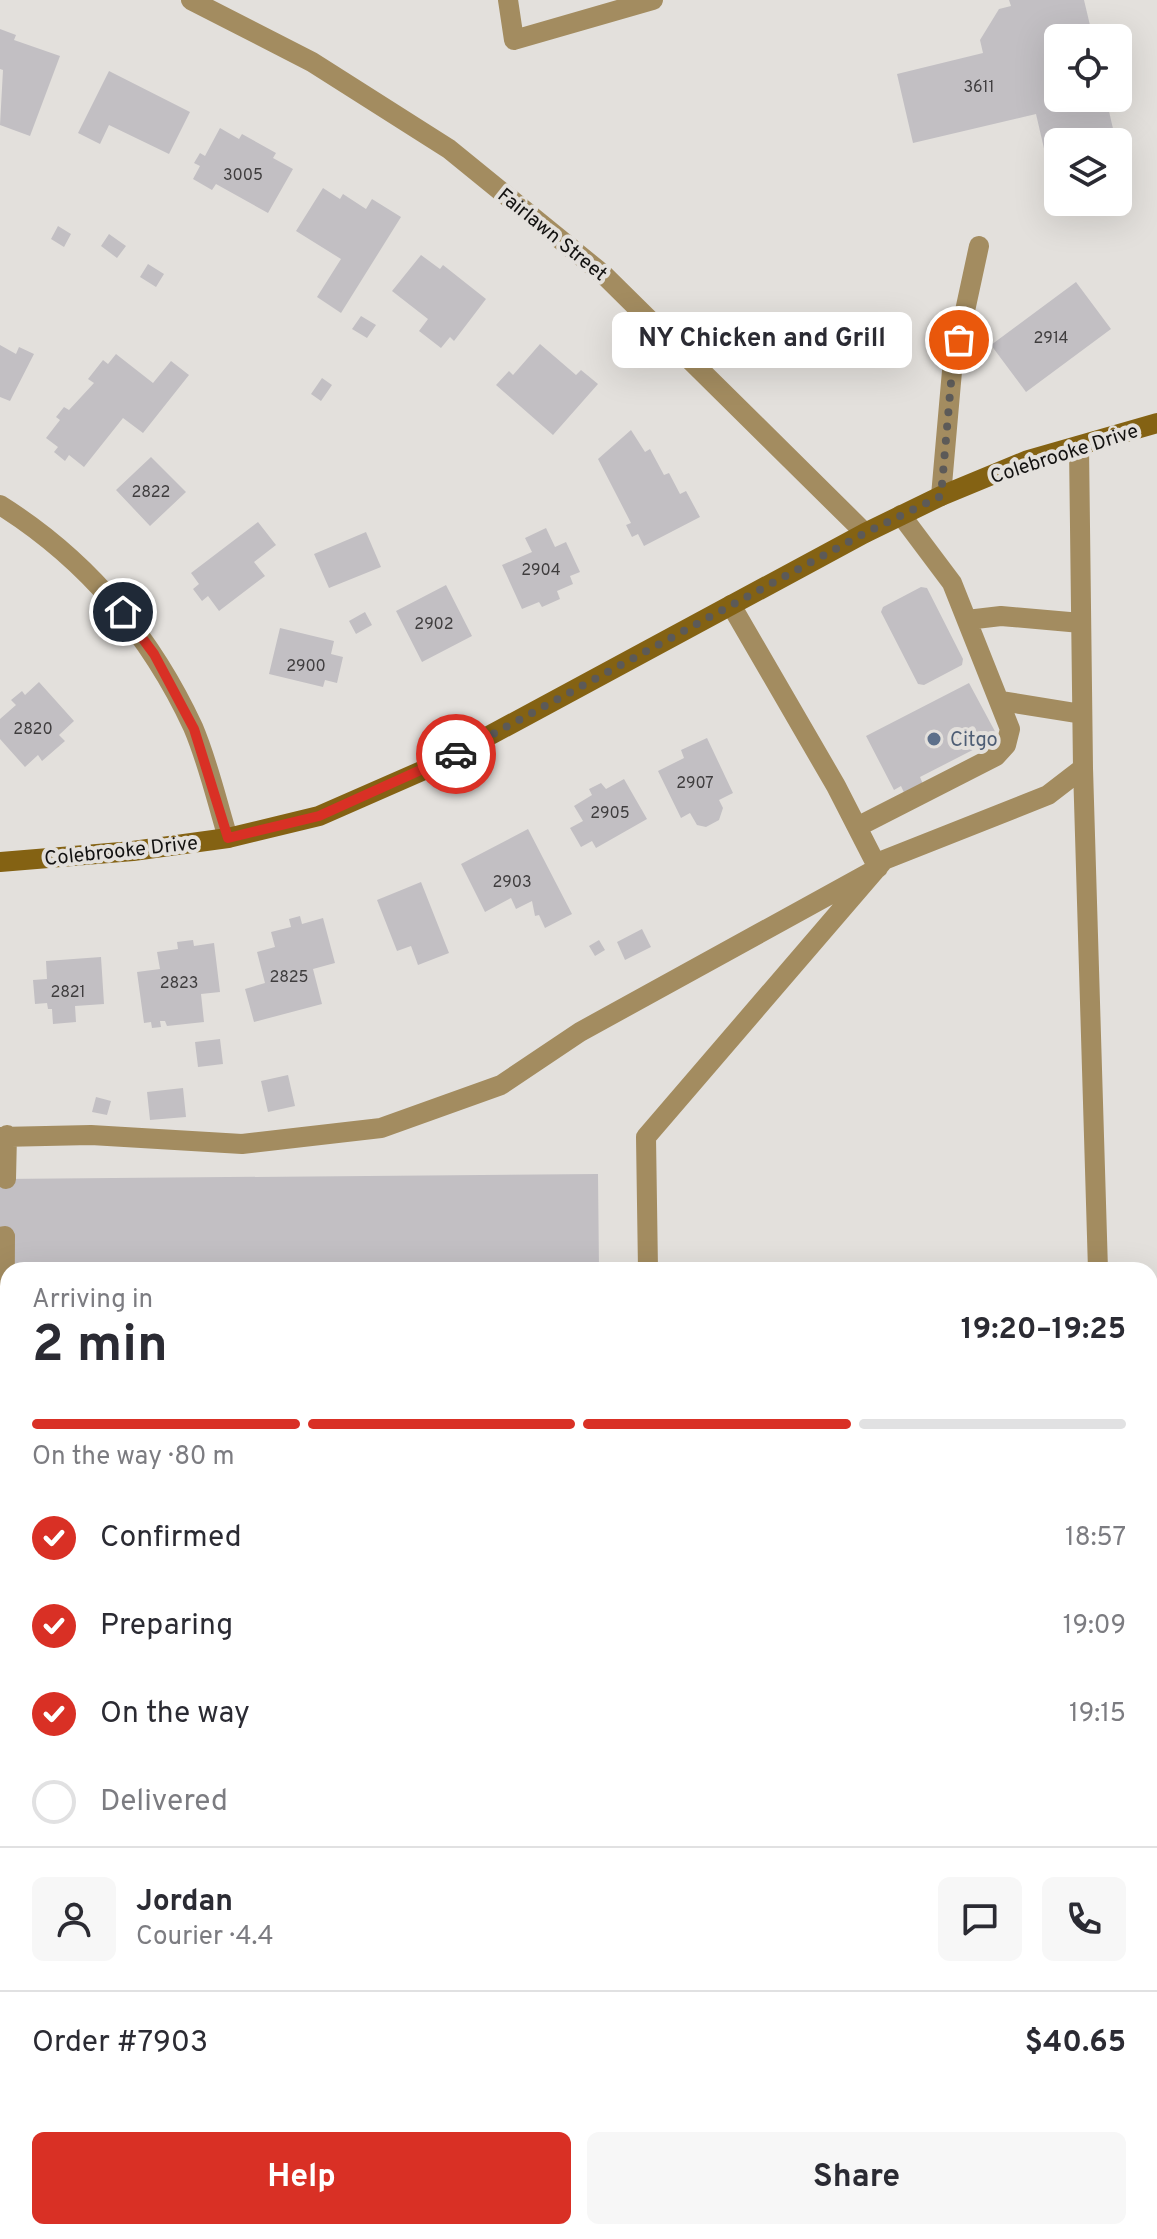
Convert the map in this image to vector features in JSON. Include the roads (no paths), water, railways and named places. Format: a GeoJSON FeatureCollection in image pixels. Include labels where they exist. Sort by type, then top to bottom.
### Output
{"type":"FeatureCollection","features":[{"type":"Feature","properties":{"kind":"street","name":"Fairlawn Street"},"geometry":{"type":"LineString","coordinates":[[191,0],[312,62],[449,149],[604,275],[865,533]]}},
{"type":"Feature","properties":{"kind":"street"},"geometry":{"type":"LineString","coordinates":[[508,0],[514,40],[653,0]]}},
{"type":"Feature","properties":{"kind":"street"},"geometry":{"type":"LineString","coordinates":[[941,496],[952,371],[979,246]]}},
{"type":"Feature","properties":{"kind":"street","name":"Colebrooke Drive"},"geometry":{"type":"LineString","coordinates":[[0,862],[133,851],[228,838],[319,816],[433,766],[865,533],[941,496],[1028,460],[1157,423]]}},
{"type":"Feature","properties":{"kind":"street"},"geometry":{"type":"LineString","coordinates":[[1079,446],[1083,768],[1098,1262]]}},
{"type":"Feature","properties":{"kind":"street"},"geometry":{"type":"LineString","coordinates":[[0,505],[59,549],[107,591],[154,654],[194,729],[228,838]]}},
{"type":"Feature","properties":{"kind":"street"},"geometry":{"type":"LineString","coordinates":[[857,827],[996,756],[1006,745],[1010,729],[1002,701],[952,583],[901,515]]}},
{"type":"Feature","properties":{"kind":"street"},"geometry":{"type":"LineString","coordinates":[[731,605],[878,868]]}},
{"type":"Feature","properties":{"kind":"street"},"geometry":{"type":"LineString","coordinates":[[967,620],[1001,616],[1081,623]]}},
{"type":"Feature","properties":{"kind":"street"},"geometry":{"type":"LineString","coordinates":[[1002,701],[1082,714]]}},
{"type":"Feature","properties":{"kind":"street"},"geometry":{"type":"LineString","coordinates":[[648,1262],[646,1137],[884,860],[1048,795],[1083,768]]}},
{"type":"Feature","properties":{"kind":"street"},"geometry":{"type":"LineString","coordinates":[[6,1179],[4,1136],[91,1135],[242,1144],[381,1128],[501,1085],[580,1032],[878,868]]}},
{"type":"Feature","properties":{"kind":"street"},"geometry":{"type":"LineString","coordinates":[[0,1237],[5,1236],[6,1262]]}},
{"type":"Feature","properties":{"kind":"place","name":"NY Chicken and Grill"},"geometry":{"type":"Point","coordinates":[959,340]}},
{"type":"Feature","properties":{"kind":"place","name":"Citgo"},"geometry":{"type":"Point","coordinates":[934,739]}}]}
